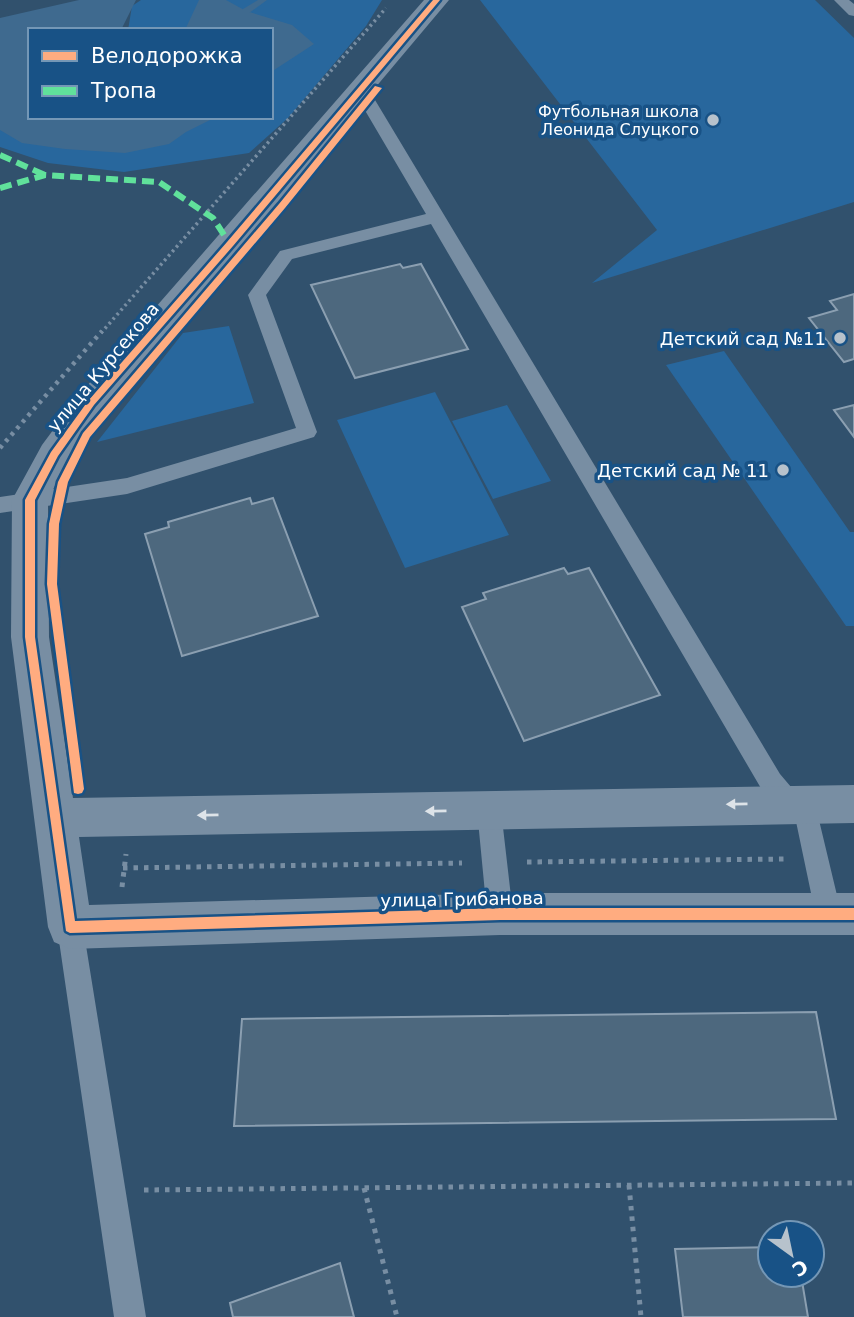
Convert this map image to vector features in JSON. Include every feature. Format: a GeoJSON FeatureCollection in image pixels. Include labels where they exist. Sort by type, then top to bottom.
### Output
{"type":"FeatureCollection","features":[{"type":"Feature","properties":{"kind":"street","name":"улица Курсекова"},"geometry":{"type":"LineString","coordinates":[[70,927],[30,637],[15,503],[91,403],[437,0]]}},
{"type":"Feature","properties":{"kind":"street"},"geometry":{"type":"LineString","coordinates":[[57,818],[854,804]]}},
{"type":"Feature","properties":{"kind":"street","name":"улица Грибанова"},"geometry":{"type":"LineString","coordinates":[[70,927],[500,914],[841,913]]}},
{"type":"Feature","properties":{"kind":"lane"},"geometry":{"type":"LineString","coordinates":[[841,0],[854,12]]}},
{"type":"Feature","properties":{"kind":"lane"},"geometry":{"type":"LineString","coordinates":[[361,90],[771,782],[796,803],[841,913]]}},
{"type":"Feature","properties":{"kind":"lane"},"geometry":{"type":"LineString","coordinates":[[15,503],[127,486],[307,432],[257,295],[286,255],[436,217]]}},
{"type":"Feature","properties":{"kind":"lane"},"geometry":{"type":"LineString","coordinates":[[489,810],[500,914]]}},
{"type":"Feature","properties":{"kind":"lane"},"geometry":{"type":"LineString","coordinates":[[70,927],[130,1317]]}},
{"type":"Feature","properties":{"kind":"path"},"geometry":{"type":"LineString","coordinates":[[112,1191],[854,1183]]}},
{"type":"Feature","properties":{"kind":"path"},"geometry":{"type":"LineString","coordinates":[[629,1185],[641,1317]]}},
{"type":"Feature","properties":{"kind":"path"},"geometry":{"type":"LineString","coordinates":[[364,1188],[397,1317]]}},
{"type":"Feature","properties":{"kind":"shaded area"},"geometry":{"type":"Polygon","coordinates":[[[79,0],[136,0],[122,28],[28,28],[28,119],[212,119],[169,144],[125,153],[22,143],[0,130],[0,18],[79,0]]]}},
{"type":"Feature","properties":{"kind":"shaded area"},"geometry":{"type":"Polygon","coordinates":[[[141,0],[382,0],[366,26],[288,118],[249,153],[124,172],[48,163],[0,147],[0,119],[273,119],[273,28],[128,28],[132,6],[141,0]]]}},
{"type":"Feature","properties":{"kind":"shaded area"},"geometry":{"type":"Polygon","coordinates":[[[199,0],[226,0],[246,11],[292,25],[314,44],[273,71],[273,28],[186,28],[199,0]]]}},
{"type":"Feature","properties":{"kind":"shaded area","name":"Футбольная школа Леонида Слуцкого"},"geometry":{"type":"Polygon","coordinates":[[[480,0],[815,0],[854,38],[854,202],[592,283],[657,230],[480,0]]]}},
{"type":"Feature","properties":{"kind":"shaded area"},"geometry":{"type":"Polygon","coordinates":[[[229,326],[254,403],[97,442],[183,333],[229,326]]]}},
{"type":"Feature","properties":{"kind":"shaded area"},"geometry":{"type":"Polygon","coordinates":[[[724,351],[850,532],[854,532],[854,626],[846,626],[666,365],[724,351]]]}},
{"type":"Feature","properties":{"kind":"shaded area"},"geometry":{"type":"Polygon","coordinates":[[[435,392],[509,535],[405,568],[337,420],[435,392]]]}},
{"type":"Feature","properties":{"kind":"shaded area"},"geometry":{"type":"Polygon","coordinates":[[[507,405],[551,481],[493,499],[452,421],[507,405]]]}},
{"type":"Feature","properties":{"kind":"building"},"geometry":{"type":"Polygon","coordinates":[[[400,264],[403,268],[421,264],[468,349],[355,378],[311,285],[400,264]]]}},
{"type":"Feature","properties":{"kind":"building","name":"Детский сад №11"},"geometry":{"type":"Polygon","coordinates":[[[854,294],[854,359],[844,362],[809,318],[837,310],[830,301],[854,294]]]}},
{"type":"Feature","properties":{"kind":"building"},"geometry":{"type":"Polygon","coordinates":[[[854,405],[854,437],[834,410],[854,405]]]}},
{"type":"Feature","properties":{"kind":"building"},"geometry":{"type":"Polygon","coordinates":[[[250,498],[252,504],[273,498],[318,616],[182,656],[145,534],[169,527],[168,522],[250,498]]]}},
{"type":"Feature","properties":{"kind":"building"},"geometry":{"type":"Polygon","coordinates":[[[564,568],[568,574],[589,568],[660,695],[524,741],[462,607],[486,599],[483,593],[564,568]]]}},
{"type":"Feature","properties":{"kind":"building"},"geometry":{"type":"Polygon","coordinates":[[[816,1012],[836,1119],[234,1126],[242,1019],[816,1012]]]}},
{"type":"Feature","properties":{"kind":"building"},"geometry":{"type":"Polygon","coordinates":[[[756,1247],[756,1289],[803,1289],[808,1317],[683,1317],[675,1249],[756,1247]]]}},
{"type":"Feature","properties":{"kind":"building"},"geometry":{"type":"Polygon","coordinates":[[[340,1263],[354,1317],[233,1317],[230,1303],[340,1263]]]}},
{"type":"Feature","properties":{"kind":"waterway"},"geometry":{"type":"LineString","coordinates":[[246,11],[263,0]]}},
{"type":"Feature","properties":{"kind":"marked path"},"geometry":{"type":"LineString","coordinates":[[0,155],[45,175]]}},
{"type":"Feature","properties":{"kind":"marked path"},"geometry":{"type":"LineString","coordinates":[[0,188],[45,175],[159,182],[213,218],[230,244]]}},
{"type":"Feature","properties":{"kind":"cycle path"},"geometry":{"type":"LineString","coordinates":[[437,0],[91,403],[54,454],[30,500],[30,637],[70,927],[500,914],[854,914]]}},
{"type":"Feature","properties":{"kind":"cycle path"},"geometry":{"type":"LineString","coordinates":[[78,789],[52,584],[54,524],[63,482],[86,435],[282,206],[378,88]]}},
{"type":"Feature","properties":{"kind":"place","name":"Футбольная школа Леонида Слуцкого"},"geometry":{"type":"Point","coordinates":[713,120]}},
{"type":"Feature","properties":{"kind":"place","name":"Детский сад №11"},"geometry":{"type":"Point","coordinates":[840,338]}},
{"type":"Feature","properties":{"kind":"place","name":"Детский сад № 11"},"geometry":{"type":"Point","coordinates":[783,470]}}]}
